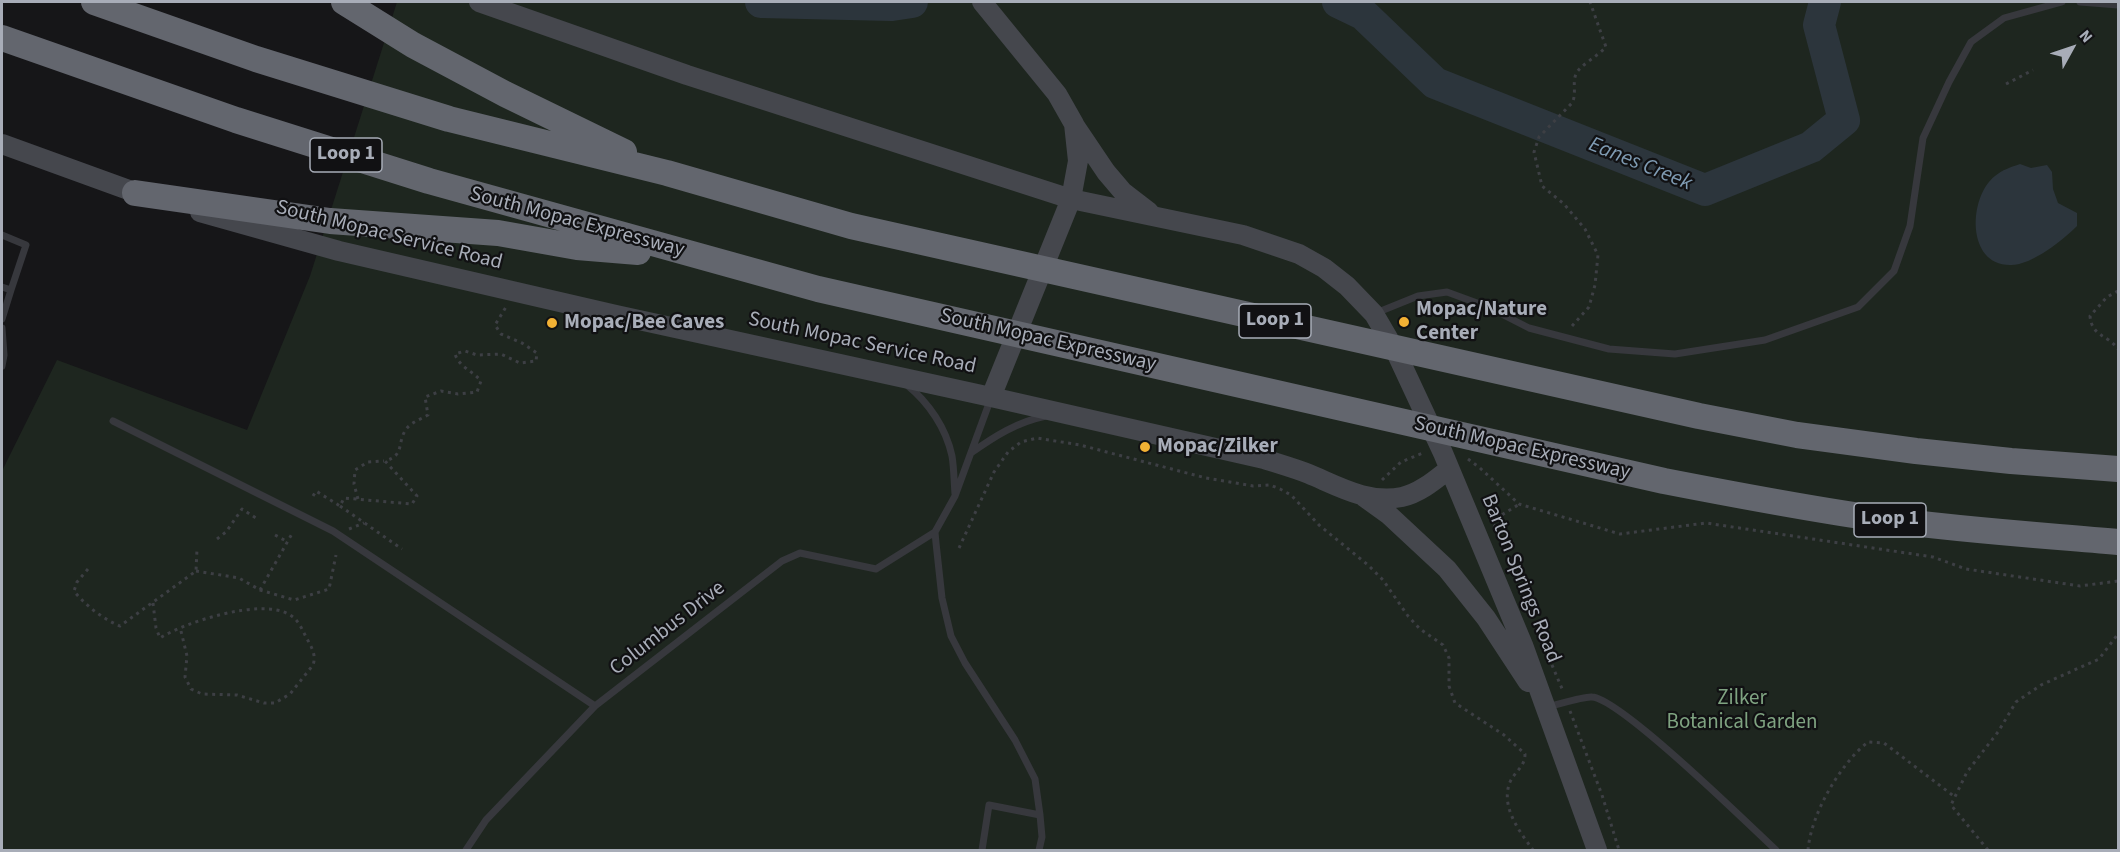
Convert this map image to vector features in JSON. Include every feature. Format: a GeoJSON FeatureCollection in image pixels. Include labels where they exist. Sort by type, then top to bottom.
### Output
{"type":"FeatureCollection","features":[{"type":"Feature","properties":{"kind":"highway","name":"Loop 1"},"geometry":{"type":"LineString","coordinates":[[94,2],[256,59],[449,118],[667,173],[851,226],[1699,416],[1797,435],[2011,461],[2118,469]]}},
{"type":"Feature","properties":{"kind":"highway"},"geometry":{"type":"LineString","coordinates":[[344,2],[413,45],[505,94],[667,173]]}},
{"type":"Feature","properties":{"kind":"highway","name":"South Mopac Expressway"},"geometry":{"type":"LineString","coordinates":[[2,38],[236,120],[429,181],[818,289],[1664,482],[1882,519],[2118,542]]}},
{"type":"Feature","properties":{"kind":"highway"},"geometry":{"type":"LineString","coordinates":[[135,193],[330,221],[498,233],[577,248],[695,255]]}},
{"type":"Feature","properties":{"kind":"main road"},"geometry":{"type":"LineString","coordinates":[[479,2],[687,75],[1071,199],[1243,235],[1299,254],[1324,268],[1347,286],[1374,314],[1457,463],[1420,490],[1403,497],[1385,499],[1364,496]]}},
{"type":"Feature","properties":{"kind":"main road"},"geometry":{"type":"LineString","coordinates":[[982,2],[1057,94],[1106,172],[1123,192],[1153,216]]}},
{"type":"Feature","properties":{"kind":"main road"},"geometry":{"type":"LineString","coordinates":[[992,397],[1071,199],[1078,161],[1074,124]]}},
{"type":"Feature","properties":{"kind":"main road","name":"South Mopac Service Road"},"geometry":{"type":"LineString","coordinates":[[2,144],[135,193],[339,250],[1264,459],[1364,496]]}},
{"type":"Feature","properties":{"kind":"main road","name":"Barton Springs Road"},"geometry":{"type":"LineString","coordinates":[[1457,463],[1597,850]]}},
{"type":"Feature","properties":{"kind":"main road","name":"Barton Springs Road"},"geometry":{"type":"LineString","coordinates":[[1364,496],[1389,515],[1447,569],[1486,618],[1545,707]]}},
{"type":"Feature","properties":{"kind":"lane"},"geometry":{"type":"LineString","coordinates":[[1374,314],[1418,296],[1447,292],[1488,307],[1529,328],[1609,349],[1675,354],[1765,340],[1858,307],[1894,271],[1910,226],[1923,138],[1971,42],[2004,18],[2062,2]]}},
{"type":"Feature","properties":{"kind":"lane"},"geometry":{"type":"LineString","coordinates":[[2080,2],[2118,5]]}},
{"type":"Feature","properties":{"kind":"lane"},"geometry":{"type":"LineString","coordinates":[[2,235],[26,244],[2,319]]}},
{"type":"Feature","properties":{"kind":"lane"},"geometry":{"type":"LineString","coordinates":[[2,286],[11,290]]}},
{"type":"Feature","properties":{"kind":"lane"},"geometry":{"type":"LineString","coordinates":[[2,328],[4,356],[2,366]]}},
{"type":"Feature","properties":{"kind":"lane"},"geometry":{"type":"LineString","coordinates":[[899,377],[919,395],[938,419],[952,456],[955,496]]}},
{"type":"Feature","properties":{"kind":"lane"},"geometry":{"type":"LineString","coordinates":[[992,397],[955,496],[935,532],[942,598],[951,636],[965,663],[1016,740],[1035,779],[1041,815],[1042,837],[1039,850]]}},
{"type":"Feature","properties":{"kind":"lane"},"geometry":{"type":"LineString","coordinates":[[971,453],[997,434],[1025,421],[1058,413]]}},
{"type":"Feature","properties":{"kind":"lane"},"geometry":{"type":"LineString","coordinates":[[113,421],[333,531],[596,706]]}},
{"type":"Feature","properties":{"kind":"lane","name":"Columbus Drive"},"geometry":{"type":"LineString","coordinates":[[466,850],[486,820],[596,706],[782,561],[800,553],[876,569],[935,532]]}},
{"type":"Feature","properties":{"kind":"lane"},"geometry":{"type":"LineString","coordinates":[[1545,707],[1592,697],[1611,705],[1726,802],[1776,850]]}},
{"type":"Feature","properties":{"kind":"lane"},"geometry":{"type":"LineString","coordinates":[[982,850],[989,805],[1041,815]]}},
{"type":"Feature","properties":{"kind":"path"},"geometry":{"type":"LineString","coordinates":[[1562,336],[1588,308],[1595,285],[1598,255],[1586,229],[1564,204],[1542,186],[1534,152],[1539,137],[1572,103],[1575,97],[1576,75],[1580,67],[1598,56],[1606,47],[1590,2]]}},
{"type":"Feature","properties":{"kind":"path"},"geometry":{"type":"LineString","coordinates":[[2006,84],[2033,70]]}},
{"type":"Feature","properties":{"kind":"path"},"geometry":{"type":"LineString","coordinates":[[2118,291],[2108,297],[2090,316],[2091,326],[2113,342],[2118,349]]}},
{"type":"Feature","properties":{"kind":"path"},"geometry":{"type":"LineString","coordinates":[[358,499],[354,484],[355,470],[368,462],[393,459],[400,452],[401,437],[409,425],[428,415],[425,397],[441,391],[458,394],[477,392],[481,381],[458,362],[455,354],[465,351],[477,355],[501,354],[520,363],[536,361],[537,353],[522,343],[501,334],[495,325],[508,305]]}},
{"type":"Feature","properties":{"kind":"path"},"geometry":{"type":"LineString","coordinates":[[959,548],[994,472],[1008,452],[1021,442],[1037,438],[1080,445],[1206,478],[1253,486],[1269,485],[1280,489],[1291,495],[1319,525],[1368,565],[1383,580],[1420,629],[1443,645],[1449,658],[1449,686],[1455,703],[1504,735],[1525,754],[1525,761],[1510,782],[1509,810],[1533,850]]}},
{"type":"Feature","properties":{"kind":"path"},"geometry":{"type":"LineString","coordinates":[[1364,496],[1401,462],[1425,453]]}},
{"type":"Feature","properties":{"kind":"path"},"geometry":{"type":"LineString","coordinates":[[340,506],[344,498],[412,504],[417,496],[385,461]]}},
{"type":"Feature","properties":{"kind":"path"},"geometry":{"type":"LineString","coordinates":[[1457,463],[1480,468],[1519,504],[1620,534],[1706,523],[1933,557],[1966,568],[2080,586],[2118,581]]}},
{"type":"Feature","properties":{"kind":"path"},"geometry":{"type":"LineString","coordinates":[[313,496],[316,491],[402,549]]}},
{"type":"Feature","properties":{"kind":"path"},"geometry":{"type":"LineString","coordinates":[[1494,527],[1500,516],[1519,504]]}},
{"type":"Feature","properties":{"kind":"path"},"geometry":{"type":"LineString","coordinates":[[218,539],[226,532],[242,509],[259,520]]}},
{"type":"Feature","properties":{"kind":"path"},"geometry":{"type":"LineString","coordinates":[[346,530],[364,523]]}},
{"type":"Feature","properties":{"kind":"path"},"geometry":{"type":"LineString","coordinates":[[260,590],[293,532]]}},
{"type":"Feature","properties":{"kind":"path"},"geometry":{"type":"LineString","coordinates":[[275,535],[288,542]]}},
{"type":"Feature","properties":{"kind":"path"},"geometry":{"type":"LineString","coordinates":[[196,571],[197,549]]}},
{"type":"Feature","properties":{"kind":"path"},"geometry":{"type":"LineString","coordinates":[[88,568],[77,582],[74,591],[83,602],[112,623],[120,626],[196,571],[239,578],[260,590],[294,600],[329,589],[336,555]]}},
{"type":"Feature","properties":{"kind":"path"},"geometry":{"type":"LineString","coordinates":[[153,603],[156,628],[160,638],[180,627],[225,613],[252,609],[281,611],[290,614],[297,620],[312,648],[315,659],[313,665],[290,694],[274,703],[264,703],[237,694],[202,694],[191,689],[185,677],[187,656],[180,627]]}},
{"type":"Feature","properties":{"kind":"path"},"geometry":{"type":"LineString","coordinates":[[1988,850],[1951,805],[1967,772],[1998,732],[2016,702],[2041,686],[2099,659],[2118,634]]}},
{"type":"Feature","properties":{"kind":"path"},"geometry":{"type":"LineString","coordinates":[[1808,850],[1809,835],[1821,806],[1843,769],[1857,750],[1868,742],[1884,743],[1955,797]]}},
{"type":"Feature","properties":{"kind":"green space","name":"Zilker Botanical Garden"},"geometry":{"type":"Polygon","coordinates":[[[397,2],[2118,2],[2118,850],[2,850],[2,471],[57,360],[247,430],[310,276],[397,2]]]}},
{"type":"Feature","properties":{"kind":"shaded area"},"geometry":{"type":"Polygon","coordinates":[[[2020,164],[2031,168],[2047,165],[2052,172],[2053,189],[2058,203],[2077,213],[2077,226],[2037,256],[2011,265],[1996,262],[1986,254],[1979,243],[1976,214],[1986,186],[2001,172],[2020,164]]]}},
{"type":"Feature","properties":{"kind":"waterway","name":"Eanes Creek"},"geometry":{"type":"LineString","coordinates":[[761,2],[892,5],[912,2]]}},
{"type":"Feature","properties":{"kind":"waterway","name":"Eanes Creek"},"geometry":{"type":"LineString","coordinates":[[1338,2],[1363,14],[1435,83],[1705,190],[1811,147],[1844,120],[1819,25],[1825,2]]}},
{"type":"Feature","properties":{"kind":"place","name":"Mopac/Nature Center"},"geometry":{"type":"Point","coordinates":[1404,322]}},
{"type":"Feature","properties":{"kind":"place","name":"Mopac/Bee Caves"},"geometry":{"type":"Point","coordinates":[552,323]}},
{"type":"Feature","properties":{"kind":"place","name":"Mopac/Zilker"},"geometry":{"type":"Point","coordinates":[1145,447]}}]}
